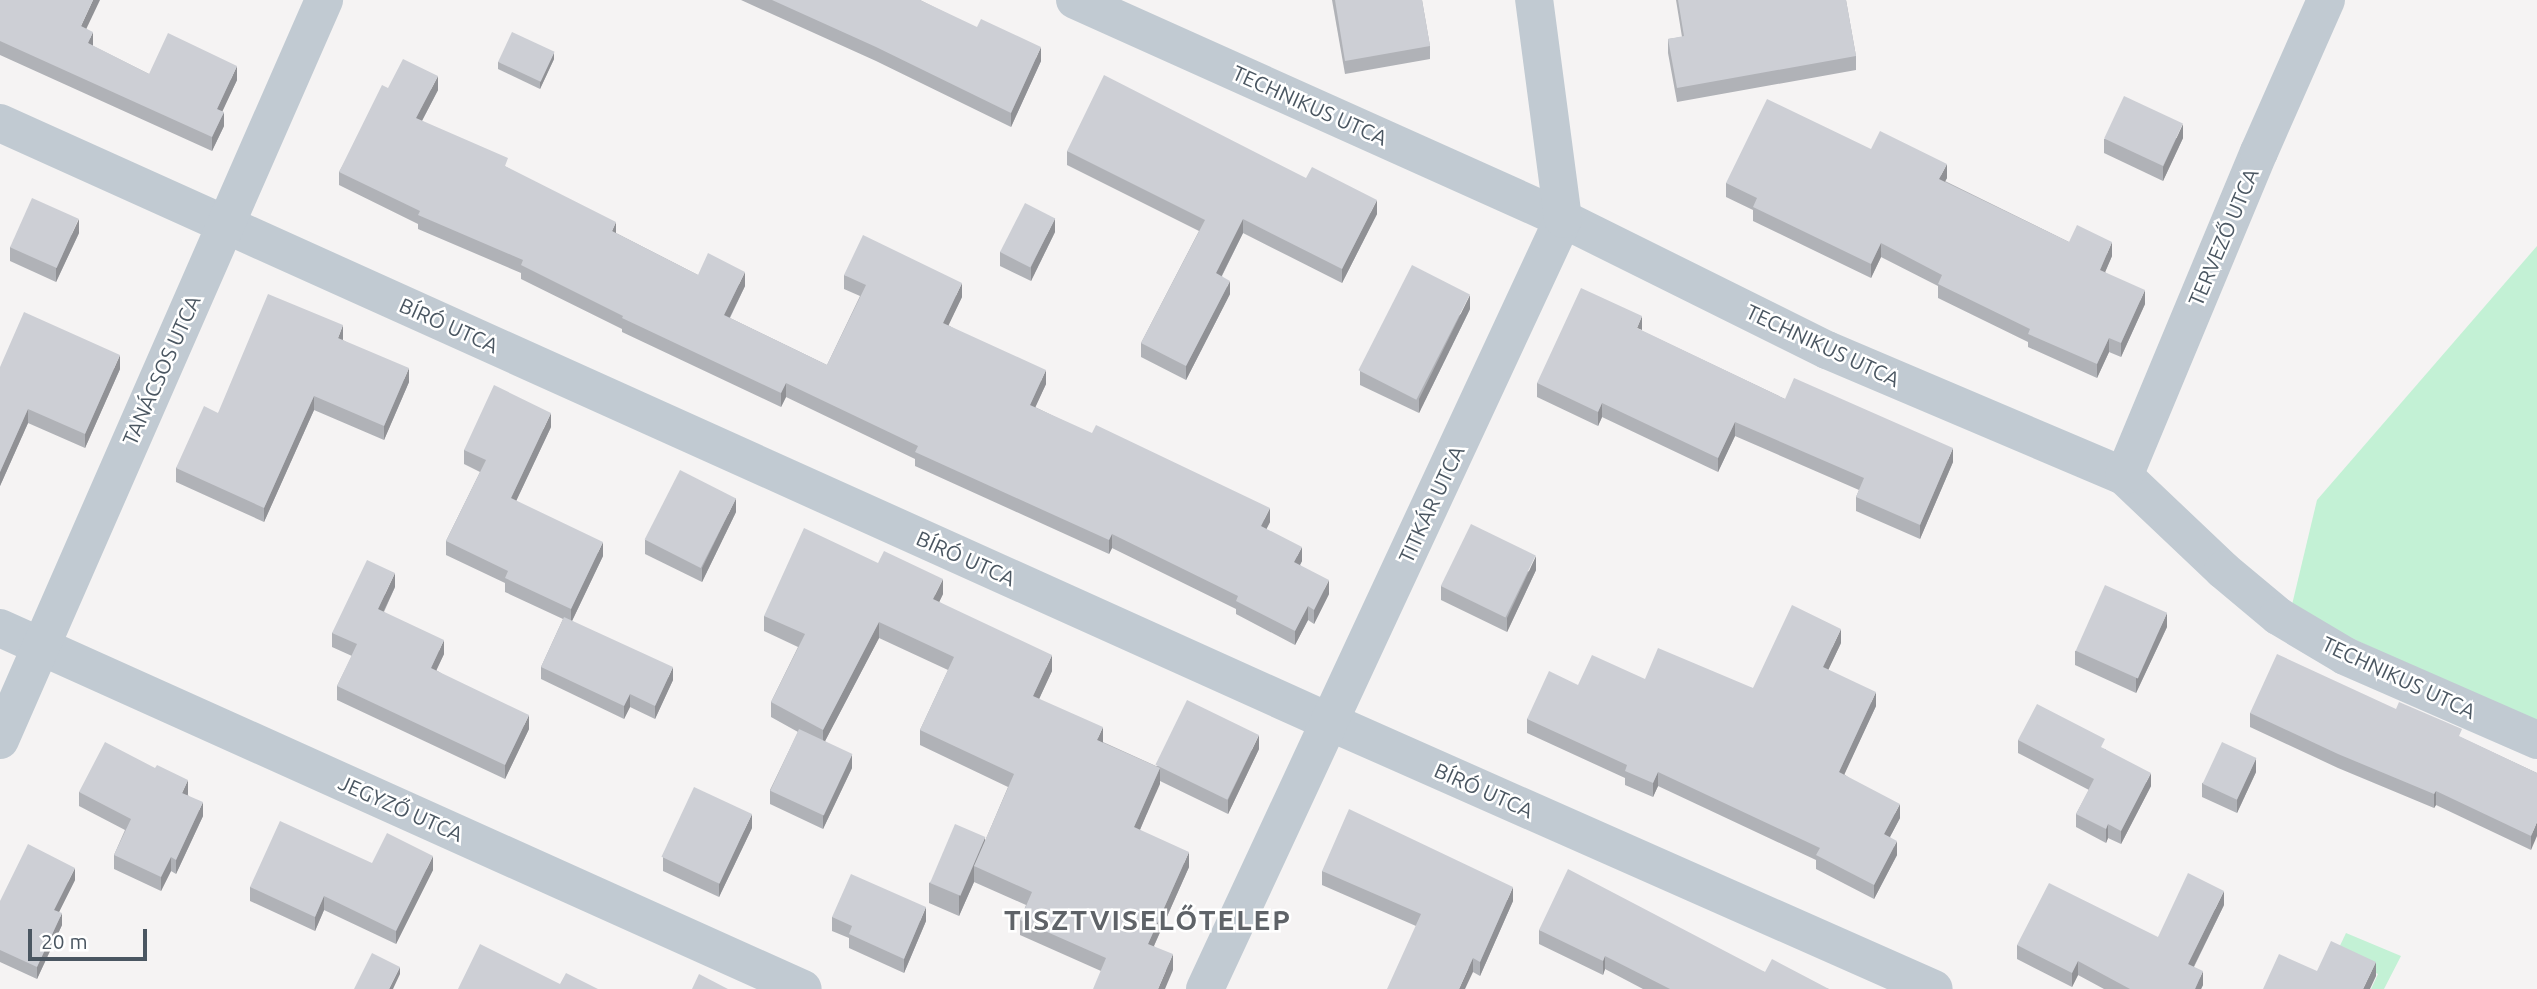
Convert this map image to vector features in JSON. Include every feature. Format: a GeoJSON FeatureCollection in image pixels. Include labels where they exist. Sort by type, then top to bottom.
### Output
{"type":"FeatureCollection","features":[{"type":"Feature","properties":{"kind":"street","name":"TANÁCSOS UTCA"},"geometry":{"type":"LineString","coordinates":[[0,740],[324,0]]}},
{"type":"Feature","properties":{"kind":"street","name":"TECHNIKUS UTCA"},"geometry":{"type":"LineString","coordinates":[[1076,0],[1563,219],[1827,350],[2124,477],[2223,570],[2278,615],[2345,656],[2537,740]]}},
{"type":"Feature","properties":{"kind":"street"},"geometry":{"type":"LineString","coordinates":[[1534,0],[1563,219]]}},
{"type":"Feature","properties":{"kind":"street","name":"TERVEZŐ UTCA"},"geometry":{"type":"LineString","coordinates":[[2124,477],[2259,152],[2326,0]]}},
{"type":"Feature","properties":{"kind":"street","name":"BÍRÓ UTCA"},"geometry":{"type":"LineString","coordinates":[[0,122],[1330,722],[1934,989]]}},
{"type":"Feature","properties":{"kind":"street","name":"TITKÁR UTCA"},"geometry":{"type":"LineString","coordinates":[[1205,989],[1563,219]]}},
{"type":"Feature","properties":{"kind":"street","name":"JEGYZŐ UTCA"},"geometry":{"type":"LineString","coordinates":[[0,628],[803,989]]}},
{"type":"Feature","properties":{"kind":"green space"},"geometry":{"type":"Polygon","coordinates":[[[2537,246],[2537,727],[2291,609],[2317,500],[2537,246]]]}},
{"type":"Feature","properties":{"kind":"green space"},"geometry":{"type":"Polygon","coordinates":[[[2346,933],[2401,956],[2384,989],[2371,989],[2378,974],[2336,954],[2346,933]]]}},
{"type":"Feature","properties":{"kind":"building"},"geometry":{"type":"Polygon","coordinates":[[[0,0],[93,0],[81,26],[93,32],[88,43],[149,74],[168,33],[237,66],[217,109],[224,112],[212,137],[0,41],[0,0]]]}},
{"type":"Feature","properties":{"kind":"building"},"geometry":{"type":"Polygon","coordinates":[[[772,0],[920,0],[977,27],[981,19],[1041,47],[1011,113],[772,0]]]}},
{"type":"Feature","properties":{"kind":"building"},"geometry":{"type":"Polygon","coordinates":[[[1335,0],[1422,0],[1430,46],[1345,61],[1335,0]]]}},
{"type":"Feature","properties":{"kind":"building"},"geometry":{"type":"Polygon","coordinates":[[[1678,0],[1846,0],[1856,56],[1677,88],[1668,39],[1684,36],[1678,0]]]}},
{"type":"Feature","properties":{"kind":"building"},"geometry":{"type":"Polygon","coordinates":[[[512,32],[555,52],[541,82],[498,62],[512,32]]]}},
{"type":"Feature","properties":{"kind":"building"},"geometry":{"type":"Polygon","coordinates":[[[403,59],[438,76],[416,118],[508,158],[505,166],[616,222],[612,231],[698,275],[708,253],[745,272],[724,315],[827,365],[866,285],[844,275],[863,235],[962,283],[943,323],[1046,370],[1030,405],[1092,433],[1096,425],[1270,508],[1261,526],[1302,547],[1294,562],[1329,580],[1314,610],[1308,606],[1295,631],[1236,601],[1238,596],[1112,534],[1109,540],[915,452],[918,446],[786,383],[781,393],[622,318],[623,316],[521,265],[523,260],[418,215],[420,211],[339,172],[382,85],[388,88],[403,59]]]}},
{"type":"Feature","properties":{"kind":"building"},"geometry":{"type":"Polygon","coordinates":[[[1104,75],[1306,178],[1312,167],[1377,200],[1342,269],[1243,219],[1216,273],[1230,281],[1186,366],[1141,343],[1205,220],[1067,151],[1104,75]]]}},
{"type":"Feature","properties":{"kind":"building"},"geometry":{"type":"Polygon","coordinates":[[[2124,96],[2183,123],[2163,166],[2104,139],[2124,96]]]}},
{"type":"Feature","properties":{"kind":"building"},"geometry":{"type":"Polygon","coordinates":[[[1767,99],[1871,149],[1880,131],[1947,164],[1939,179],[2069,242],[2077,225],[2112,242],[2100,270],[2145,290],[2121,343],[2109,338],[2097,364],[2028,334],[2030,329],[1938,284],[1942,275],[1881,243],[1871,264],[1753,207],[1757,198],[1726,183],[1767,99]]]}},
{"type":"Feature","properties":{"kind":"building"},"geometry":{"type":"Polygon","coordinates":[[[32,198],[79,219],[57,268],[10,247],[32,198]]]}},
{"type":"Feature","properties":{"kind":"building"},"geometry":{"type":"Polygon","coordinates":[[[1025,203],[1055,218],[1030,267],[1000,252],[1025,203]]]}},
{"type":"Feature","properties":{"kind":"building"},"geometry":{"type":"Polygon","coordinates":[[[1412,265],[1470,295],[1416,400],[1358,370],[1412,265]]]}},
{"type":"Feature","properties":{"kind":"building"},"geometry":{"type":"Polygon","coordinates":[[[1581,288],[1642,316],[1637,328],[1785,399],[1794,378],[1953,448],[1920,525],[1856,497],[1864,478],[1735,422],[1718,458],[1602,403],[1598,412],[1537,383],[1581,288]]]}},
{"type":"Feature","properties":{"kind":"building"},"geometry":{"type":"Polygon","coordinates":[[[268,294],[343,325],[338,338],[409,368],[384,426],[314,396],[264,508],[176,468],[204,406],[218,413],[268,294]]]}},
{"type":"Feature","properties":{"kind":"building"},"geometry":{"type":"Polygon","coordinates":[[[24,312],[120,355],[85,434],[28,409],[0,472],[0,367],[24,312]]]}},
{"type":"Feature","properties":{"kind":"building"},"geometry":{"type":"Polygon","coordinates":[[[494,385],[551,413],[511,498],[603,542],[571,609],[505,578],[508,571],[446,541],[486,460],[464,450],[494,385]]]}},
{"type":"Feature","properties":{"kind":"building"},"geometry":{"type":"Polygon","coordinates":[[[680,470],[736,499],[701,568],[645,539],[680,470]]]}},
{"type":"Feature","properties":{"kind":"building"},"geometry":{"type":"Polygon","coordinates":[[[1471,524],[1536,556],[1505,618],[1441,586],[1471,524]]]}},
{"type":"Feature","properties":{"kind":"building"},"geometry":{"type":"Polygon","coordinates":[[[804,528],[878,563],[884,551],[943,579],[933,599],[1052,655],[1033,696],[1103,727],[1097,740],[1160,768],[1134,827],[1189,852],[1148,944],[1173,954],[1158,989],[1093,989],[1106,958],[1020,920],[1032,892],[974,866],[1014,774],[920,730],[954,657],[879,622],[823,730],[771,702],[805,634],[764,616],[804,528]]]}},
{"type":"Feature","properties":{"kind":"building"},"geometry":{"type":"Polygon","coordinates":[[[367,560],[395,573],[378,609],[444,640],[431,668],[529,715],[505,765],[337,686],[357,644],[332,633],[367,560]]]}},
{"type":"Feature","properties":{"kind":"building"},"geometry":{"type":"Polygon","coordinates":[[[2105,585],[2167,613],[2138,678],[2076,651],[2105,585]]]}},
{"type":"Feature","properties":{"kind":"building"},"geometry":{"type":"Polygon","coordinates":[[[1792,605],[1841,629],[1823,667],[1876,692],[1839,772],[1900,804],[1884,834],[1897,841],[1874,885],[1816,855],[1820,848],[1658,772],[1653,783],[1625,771],[1627,765],[1527,719],[1549,671],[1578,685],[1592,655],[1645,679],[1658,648],[1753,688],[1792,605]]]}},
{"type":"Feature","properties":{"kind":"building"},"geometry":{"type":"Polygon","coordinates":[[[564,617],[673,667],[655,706],[630,694],[624,706],[541,667],[564,617]]]}},
{"type":"Feature","properties":{"kind":"building"},"geometry":{"type":"Polygon","coordinates":[[[2277,654],[2396,709],[2399,702],[2462,729],[2459,736],[2537,773],[2537,822],[2531,836],[2436,791],[2434,794],[2338,754],[2250,713],[2277,654]]]}},
{"type":"Feature","properties":{"kind":"building"},"geometry":{"type":"Polygon","coordinates":[[[1187,700],[1259,735],[1227,800],[1155,765],[1187,700]]]}},
{"type":"Feature","properties":{"kind":"building"},"geometry":{"type":"Polygon","coordinates":[[[2037,704],[2105,739],[2101,747],[2151,773],[2121,831],[2108,824],[2106,829],[2076,814],[2094,779],[2018,740],[2037,704]]]}},
{"type":"Feature","properties":{"kind":"building"},"geometry":{"type":"Polygon","coordinates":[[[799,729],[852,754],[824,816],[770,791],[799,729]]]}},
{"type":"Feature","properties":{"kind":"building"},"geometry":{"type":"Polygon","coordinates":[[[105,742],[155,768],[157,765],[188,780],[182,793],[203,802],[176,860],[171,857],[161,877],[114,855],[131,819],[79,792],[105,742]]]}},
{"type":"Feature","properties":{"kind":"building"},"geometry":{"type":"Polygon","coordinates":[[[2222,742],[2256,758],[2237,800],[2203,784],[2222,742]]]}},
{"type":"Feature","properties":{"kind":"building"},"geometry":{"type":"Polygon","coordinates":[[[694,787],[752,814],[719,884],[661,857],[694,787]]]}},
{"type":"Feature","properties":{"kind":"building"},"geometry":{"type":"Polygon","coordinates":[[[1349,809],[1513,887],[1480,962],[1473,958],[1459,989],[1387,989],[1421,914],[1322,871],[1349,809]]]}},
{"type":"Feature","properties":{"kind":"building"},"geometry":{"type":"Polygon","coordinates":[[[280,821],[372,863],[387,833],[433,856],[396,931],[324,896],[315,917],[250,887],[280,821]]]}},
{"type":"Feature","properties":{"kind":"building"},"geometry":{"type":"Polygon","coordinates":[[[955,824],[985,837],[960,896],[930,883],[955,824]]]}},
{"type":"Feature","properties":{"kind":"building"},"geometry":{"type":"Polygon","coordinates":[[[28,844],[75,868],[54,910],[62,913],[37,967],[0,950],[0,901],[28,844]]]}},
{"type":"Feature","properties":{"kind":"building"},"geometry":{"type":"Polygon","coordinates":[[[1568,869],[1765,972],[1772,959],[1829,989],[1670,989],[1605,956],[1603,961],[1539,930],[1568,869]]]}},
{"type":"Feature","properties":{"kind":"building"},"geometry":{"type":"Polygon","coordinates":[[[2188,873],[2224,891],[2188,964],[2203,971],[2195,989],[2130,989],[2078,961],[2072,973],[2017,945],[2049,883],[2158,937],[2188,873]]]}},
{"type":"Feature","properties":{"kind":"building"},"geometry":{"type":"Polygon","coordinates":[[[851,874],[926,907],[904,959],[849,934],[852,926],[832,917],[851,874]]]}},
{"type":"Feature","properties":{"kind":"building"},"geometry":{"type":"Polygon","coordinates":[[[2331,941],[2376,962],[2363,989],[2263,989],[2279,954],[2317,971],[2331,941]]]}},
{"type":"Feature","properties":{"kind":"building"},"geometry":{"type":"Polygon","coordinates":[[[480,944],[560,984],[566,973],[598,989],[458,989],[480,944]]]}},
{"type":"Feature","properties":{"kind":"building"},"geometry":{"type":"Polygon","coordinates":[[[372,953],[400,967],[389,989],[354,989],[372,953]]]}},
{"type":"Feature","properties":{"kind":"building"},"geometry":{"type":"Polygon","coordinates":[[[699,974],[728,989],[692,989],[699,974]]]}},
{"type":"Feature","properties":{"kind":"district","name":"TISZTVISELŐTELEP"},"geometry":{"type":"Point","coordinates":[1148,920]}}]}
